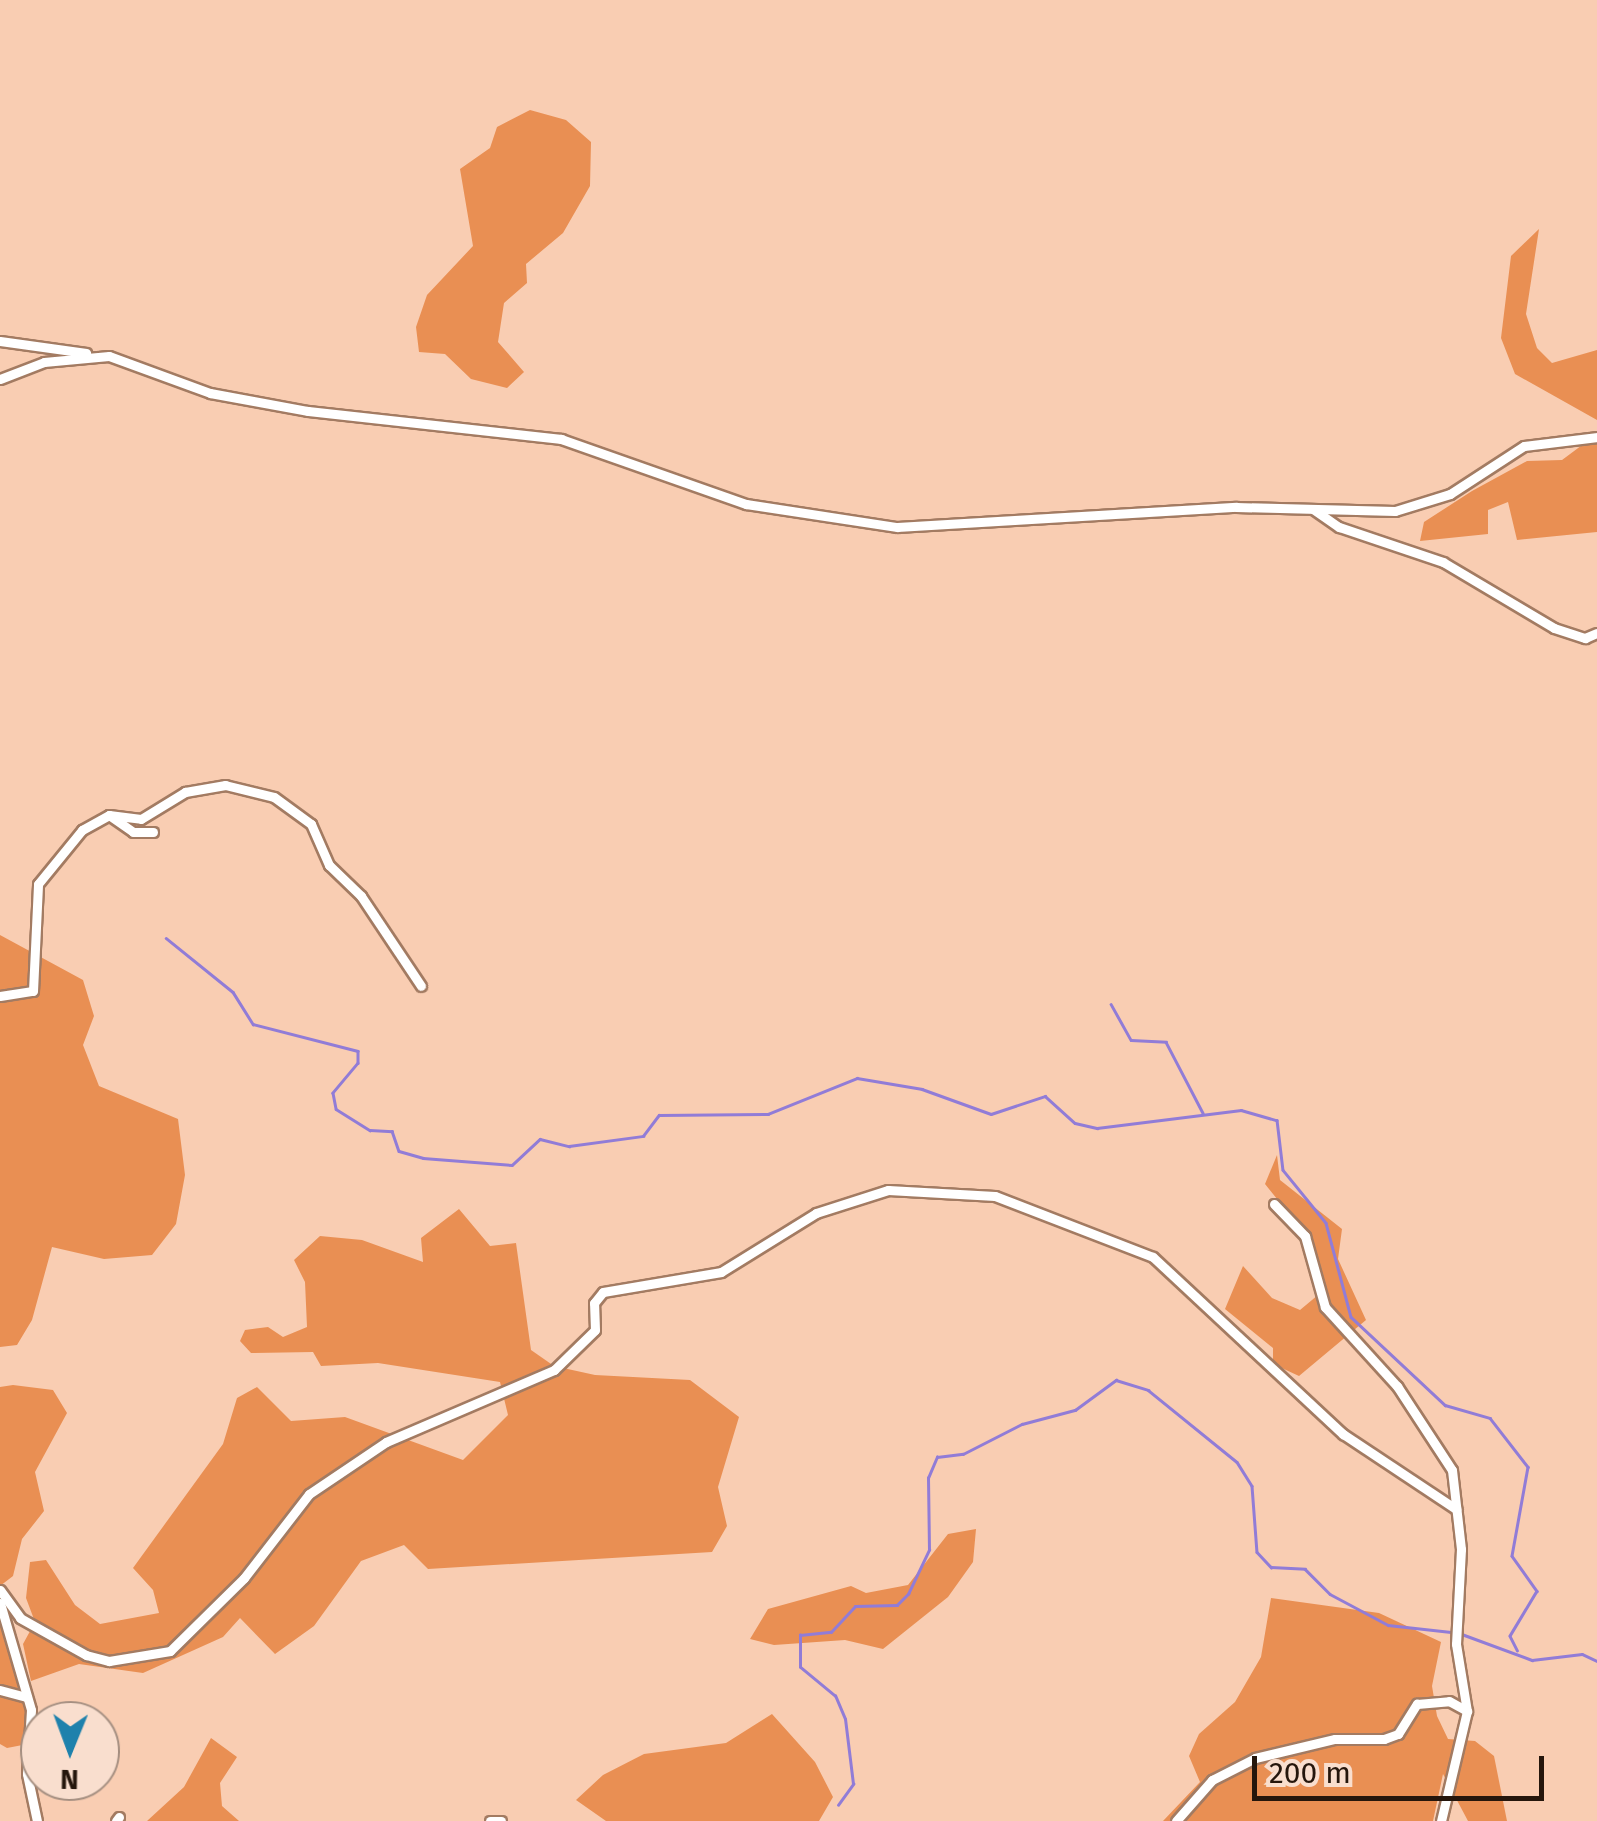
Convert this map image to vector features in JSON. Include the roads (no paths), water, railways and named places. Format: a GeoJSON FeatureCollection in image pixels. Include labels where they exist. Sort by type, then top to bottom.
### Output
{"type":"FeatureCollection","features":[{"type":"Feature","properties":{"kind":"street"},"geometry":{"type":"LineString","coordinates":[[0,341],[109,356],[210,393],[288,408],[561,439],[746,504],[897,528],[1312,508],[1415,508],[1474,482],[1524,446],[1597,438]]}},
{"type":"Feature","properties":{"kind":"street"},"geometry":{"type":"LineString","coordinates":[[0,379],[44,362],[109,356]]}},
{"type":"Feature","properties":{"kind":"street"},"geometry":{"type":"LineString","coordinates":[[1312,508],[1340,527],[1443,562],[1554,628],[1585,638],[1597,632]]}},
{"type":"Feature","properties":{"kind":"street"},"geometry":{"type":"LineString","coordinates":[[0,996],[30,996],[38,884],[82,830],[109,815],[141,819],[186,792],[225,785],[274,796],[311,824],[329,865],[361,896],[421,986]]}},
{"type":"Feature","properties":{"kind":"street"},"geometry":{"type":"LineString","coordinates":[[109,815],[124,828],[153,832]]}},
{"type":"Feature","properties":{"kind":"street"},"geometry":{"type":"LineString","coordinates":[[0,1590],[20,1618],[86,1655],[108,1661],[170,1651],[244,1578],[309,1494],[386,1442],[554,1370],[595,1330],[594,1303],[604,1292],[721,1272],[816,1213],[888,1190],[995,1196],[1153,1257],[1343,1434],[1456,1509]]}},
{"type":"Feature","properties":{"kind":"street"},"geometry":{"type":"LineString","coordinates":[[1274,1204],[1305,1236],[1325,1308],[1448,1455],[1456,1509],[1456,1644],[1467,1711],[1440,1821]]}},
{"type":"Feature","properties":{"kind":"street"},"geometry":{"type":"LineString","coordinates":[[0,1603],[27,1697],[27,1774],[36,1821]]}},
{"type":"Feature","properties":{"kind":"street"},"geometry":{"type":"LineString","coordinates":[[0,1690],[27,1697]]}},
{"type":"Feature","properties":{"kind":"street"},"geometry":{"type":"LineString","coordinates":[[1176,1821],[1212,1780],[1254,1758],[1335,1739],[1384,1740],[1398,1734],[1417,1704],[1449,1700],[1467,1711]]}},
{"type":"Feature","properties":{"kind":"street"},"geometry":{"type":"LineString","coordinates":[[490,1821],[501,1821]]}},
{"type":"Feature","properties":{"kind":"waterway"},"geometry":{"type":"LineString","coordinates":[[166,938],[233,992],[253,1024],[358,1051],[358,1063],[333,1093],[336,1109],[370,1130],[392,1131],[399,1151],[423,1158],[512,1165],[540,1139],[569,1146],[643,1136],[659,1115],[768,1114],[857,1078],[922,1089],[991,1114],[1045,1096],[1075,1123],[1097,1128],[1241,1110],[1277,1120],[1283,1170],[1326,1223],[1351,1317],[1445,1405],[1490,1418],[1528,1467],[1512,1556],[1537,1591],[1510,1636],[1517,1650]]}},
{"type":"Feature","properties":{"kind":"waterway"},"geometry":{"type":"LineString","coordinates":[[1111,1004],[1131,1040],[1166,1042],[1203,1113]]}},
{"type":"Feature","properties":{"kind":"waterway"},"geometry":{"type":"LineString","coordinates":[[838,1805],[853,1784],[845,1719],[835,1696],[800,1667],[800,1635],[831,1632],[855,1606],[897,1605],[908,1594],[929,1550],[928,1478],[937,1457],[963,1454],[1022,1424],[1075,1410],[1116,1380],[1148,1390],[1237,1462],[1252,1486],[1257,1552],[1271,1567],[1305,1569],[1330,1594],[1388,1625],[1451,1632]]}},
{"type":"Feature","properties":{"kind":"waterway"},"geometry":{"type":"LineString","coordinates":[[1459,1633],[1532,1660],[1582,1654],[1597,1661]]}}]}
